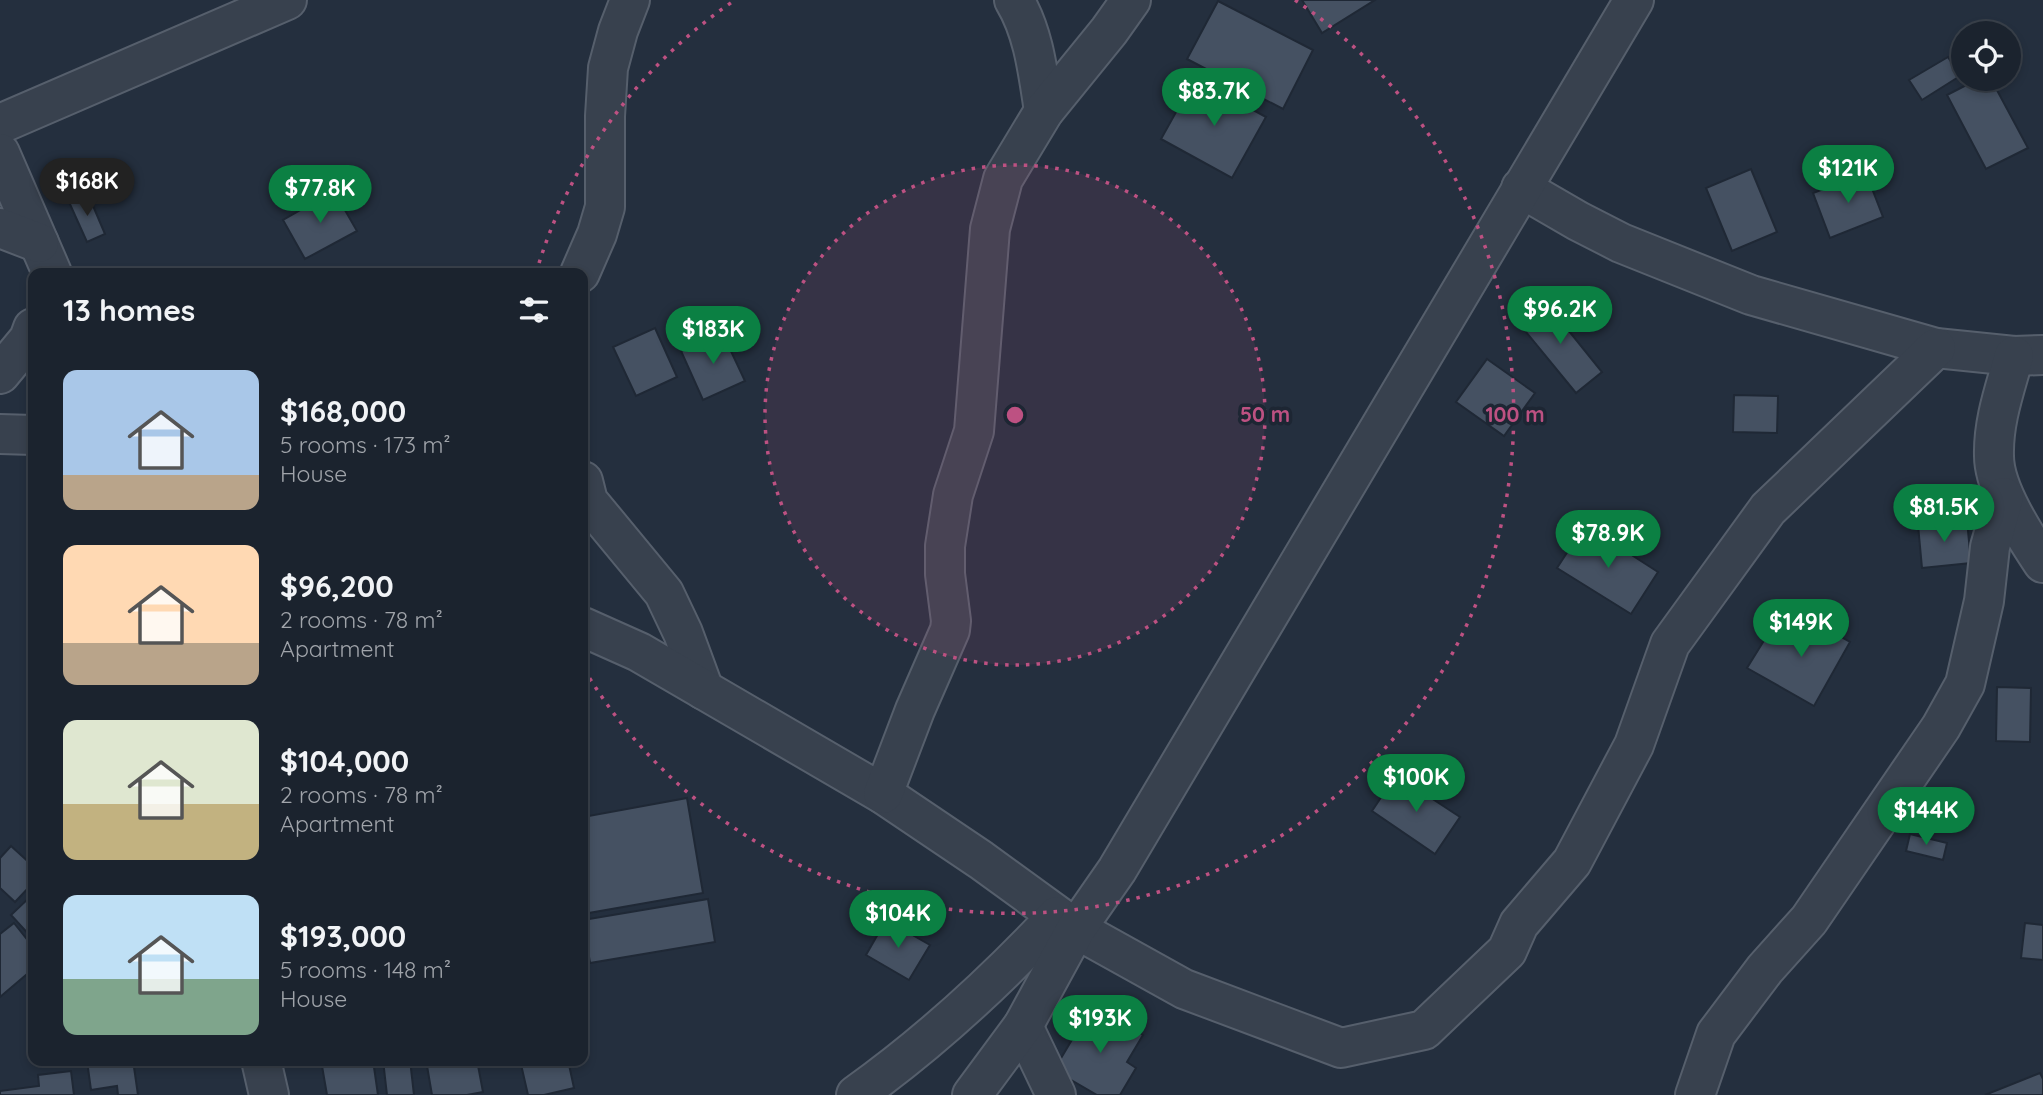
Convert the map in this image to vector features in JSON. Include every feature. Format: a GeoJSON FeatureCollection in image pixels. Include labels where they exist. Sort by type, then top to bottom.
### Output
{"type":"FeatureCollection","features":[{"type":"Feature","properties":{"kind":"street"},"geometry":{"type":"LineString","coordinates":[[0,124],[288,0]]}},
{"type":"Feature","properties":{"kind":"street"},"geometry":{"type":"LineString","coordinates":[[582,268],[606,207],[608,68],[630,0]]}},
{"type":"Feature","properties":{"kind":"street"},"geometry":{"type":"LineString","coordinates":[[1014,0],[1025,18],[1044,111]]}},
{"type":"Feature","properties":{"kind":"street"},"geometry":{"type":"LineString","coordinates":[[883,794],[915,710],[950,630],[944,546],[953,495],[974,431],[990,229],[1003,179],[1044,111],[1131,0]]}},
{"type":"Feature","properties":{"kind":"street"},"geometry":{"type":"LineString","coordinates":[[856,1095],[894,1068],[1023,953],[1066,923],[1117,870],[1634,0]]}},
{"type":"Feature","properties":{"kind":"street"},"geometry":{"type":"LineString","coordinates":[[0,153],[45,258]]}},
{"type":"Feature","properties":{"kind":"street"},"geometry":{"type":"LineString","coordinates":[[1521,188],[1621,243],[1751,295],[1936,348],[2029,355],[1997,416],[1993,459],[2004,497],[2043,563]]}},
{"type":"Feature","properties":{"kind":"street"},"geometry":{"type":"LineString","coordinates":[[0,228],[45,258]]}},
{"type":"Feature","properties":{"kind":"street"},"geometry":{"type":"LineString","coordinates":[[0,374],[28,340]]}},
{"type":"Feature","properties":{"kind":"street"},"geometry":{"type":"LineString","coordinates":[[588,629],[639,652],[883,794],[981,860],[1066,923],[1184,989],[1341,1048],[1424,1031],[1507,951],[1519,924],[1572,862],[1634,745],[1670,644],[1768,509],[1936,348]]}},
{"type":"Feature","properties":{"kind":"street"},"geometry":{"type":"LineString","coordinates":[[0,434],[28,435]]}},
{"type":"Feature","properties":{"kind":"street"},"geometry":{"type":"LineString","coordinates":[[1695,1095],[1716,1034],[1765,969],[1809,920],[1941,727],[1965,684],[1984,601],[1990,547],[2004,497]]}},
{"type":"Feature","properties":{"kind":"street"},"geometry":{"type":"LineString","coordinates":[[588,501],[664,593],[683,633],[704,690]]}},
{"type":"Feature","properties":{"kind":"street"},"geometry":{"type":"LineString","coordinates":[[972,1095],[1023,1026],[1066,923]]}},
{"type":"Feature","properties":{"kind":"street"},"geometry":{"type":"LineString","coordinates":[[1023,1026],[1056,1095]]}},
{"type":"Feature","properties":{"kind":"street"},"geometry":{"type":"LineString","coordinates":[[262,1066],[269,1095]]}},
{"type":"Feature","properties":{"kind":"building"},"geometry":{"type":"Polygon","coordinates":[[[1302,0],[1375,0],[1322,33],[1302,0]]]}},
{"type":"Feature","properties":{"kind":"building"},"geometry":{"type":"Polygon","coordinates":[[[1218,1],[1313,50],[1283,109],[1187,59],[1218,1]]]}},
{"type":"Feature","properties":{"kind":"building"},"geometry":{"type":"Polygon","coordinates":[[[1948,57],[1951,62],[1951,82],[1922,100],[1909,80],[1948,57]]]}},
{"type":"Feature","properties":{"kind":"building"},"geometry":{"type":"Polygon","coordinates":[[[1195,78],[1266,117],[1232,178],[1161,139],[1195,78]]]}},
{"type":"Feature","properties":{"kind":"building"},"geometry":{"type":"Polygon","coordinates":[[[1955,91],[1997,91],[2028,148],[1986,169],[1947,95],[1955,91]]]}},
{"type":"Feature","properties":{"kind":"building"},"geometry":{"type":"Polygon","coordinates":[[[1751,169],[1777,232],[1732,251],[1706,188],[1751,169]]]}},
{"type":"Feature","properties":{"kind":"building"},"geometry":{"type":"Polygon","coordinates":[[[1866,173],[1883,217],[1830,238],[1813,193],[1866,173]]]}},
{"type":"Feature","properties":{"kind":"building"},"geometry":{"type":"Polygon","coordinates":[[[334,191],[357,231],[305,259],[283,220],[334,191]]]}},
{"type":"Feature","properties":{"kind":"building"},"geometry":{"type":"Polygon","coordinates":[[[88,194],[105,234],[87,242],[69,202],[88,194]]]}},
{"type":"Feature","properties":{"kind":"building"},"geometry":{"type":"Polygon","coordinates":[[[1544,300],[1602,372],[1576,393],[1517,321],[1544,300]]]}},
{"type":"Feature","properties":{"kind":"building"},"geometry":{"type":"Polygon","coordinates":[[[655,328],[677,377],[636,396],[613,347],[655,328]]]}},
{"type":"Feature","properties":{"kind":"building"},"geometry":{"type":"Polygon","coordinates":[[[722,332],[745,381],[703,400],[681,351],[722,332]]]}},
{"type":"Feature","properties":{"kind":"building"},"geometry":{"type":"Polygon","coordinates":[[[1487,359],[1535,393],[1504,436],[1456,402],[1487,359]]]}},
{"type":"Feature","properties":{"kind":"building"},"geometry":{"type":"Polygon","coordinates":[[[1734,395],[1778,396],[1777,433],[1733,432],[1734,395]]]}},
{"type":"Feature","properties":{"kind":"building"},"geometry":{"type":"Polygon","coordinates":[[[1967,520],[1971,563],[1922,568],[1918,525],[1967,520]]]}},
{"type":"Feature","properties":{"kind":"building"},"geometry":{"type":"Polygon","coordinates":[[[1585,525],[1658,572],[1631,614],[1557,568],[1585,525]]]}},
{"type":"Feature","properties":{"kind":"building"},"geometry":{"type":"Polygon","coordinates":[[[1800,614],[1850,642],[1814,706],[1747,668],[1768,634],[1783,642],[1800,614]]]}},
{"type":"Feature","properties":{"kind":"building"},"geometry":{"type":"Polygon","coordinates":[[[1997,687],[2031,688],[2030,742],[1996,741],[1997,687]]]}},
{"type":"Feature","properties":{"kind":"building"},"geometry":{"type":"Polygon","coordinates":[[[1396,775],[1460,817],[1435,854],[1372,811],[1396,775]]]}},
{"type":"Feature","properties":{"kind":"building"},"geometry":{"type":"Polygon","coordinates":[[[687,798],[703,893],[588,913],[588,816],[687,798]]]}},
{"type":"Feature","properties":{"kind":"building"},"geometry":{"type":"Polygon","coordinates":[[[1910,834],[1947,843],[1943,860],[1906,851],[1910,834]]]}},
{"type":"Feature","properties":{"kind":"building"},"geometry":{"type":"Polygon","coordinates":[[[11,846],[28,861],[28,888],[15,902],[0,888],[0,858],[11,846]]]}},
{"type":"Feature","properties":{"kind":"building"},"geometry":{"type":"Polygon","coordinates":[[[28,899],[28,934],[11,915],[28,899]]]}},
{"type":"Feature","properties":{"kind":"building"},"geometry":{"type":"Polygon","coordinates":[[[708,899],[715,942],[590,963],[588,919],[708,899]]]}},
{"type":"Feature","properties":{"kind":"building"},"geometry":{"type":"Polygon","coordinates":[[[886,920],[930,945],[909,980],[866,955],[886,920]]]}},
{"type":"Feature","properties":{"kind":"building"},"geometry":{"type":"Polygon","coordinates":[[[14,923],[28,941],[28,973],[0,997],[0,934],[14,923]]]}},
{"type":"Feature","properties":{"kind":"building"},"geometry":{"type":"Polygon","coordinates":[[[2025,923],[2043,925],[2043,960],[2021,958],[2025,923]]]}},
{"type":"Feature","properties":{"kind":"building"},"geometry":{"type":"Polygon","coordinates":[[[1092,1006],[1143,1035],[1127,1062],[1136,1068],[1120,1095],[1097,1095],[1054,1070],[1092,1006]]]}},
{"type":"Feature","properties":{"kind":"building"},"geometry":{"type":"Polygon","coordinates":[[[88,1066],[134,1066],[138,1095],[118,1095],[117,1086],[91,1090],[88,1066]]]}},
{"type":"Feature","properties":{"kind":"building"},"geometry":{"type":"Polygon","coordinates":[[[322,1066],[374,1066],[378,1095],[327,1095],[322,1066]]]}},
{"type":"Feature","properties":{"kind":"building"},"geometry":{"type":"Polygon","coordinates":[[[384,1066],[411,1066],[414,1095],[387,1095],[384,1066]]]}},
{"type":"Feature","properties":{"kind":"building"},"geometry":{"type":"Polygon","coordinates":[[[427,1066],[478,1066],[483,1092],[432,1095],[427,1066]]]}},
{"type":"Feature","properties":{"kind":"building"},"geometry":{"type":"Polygon","coordinates":[[[521,1066],[569,1066],[574,1088],[544,1095],[528,1095],[521,1066]]]}},
{"type":"Feature","properties":{"kind":"building"},"geometry":{"type":"Polygon","coordinates":[[[71,1071],[74,1095],[0,1095],[0,1091],[39,1086],[38,1075],[71,1071]]]}},
{"type":"Feature","properties":{"kind":"building"},"geometry":{"type":"Polygon","coordinates":[[[2040,1073],[2043,1079],[2043,1095],[1985,1095],[2040,1073]]]}}]}
